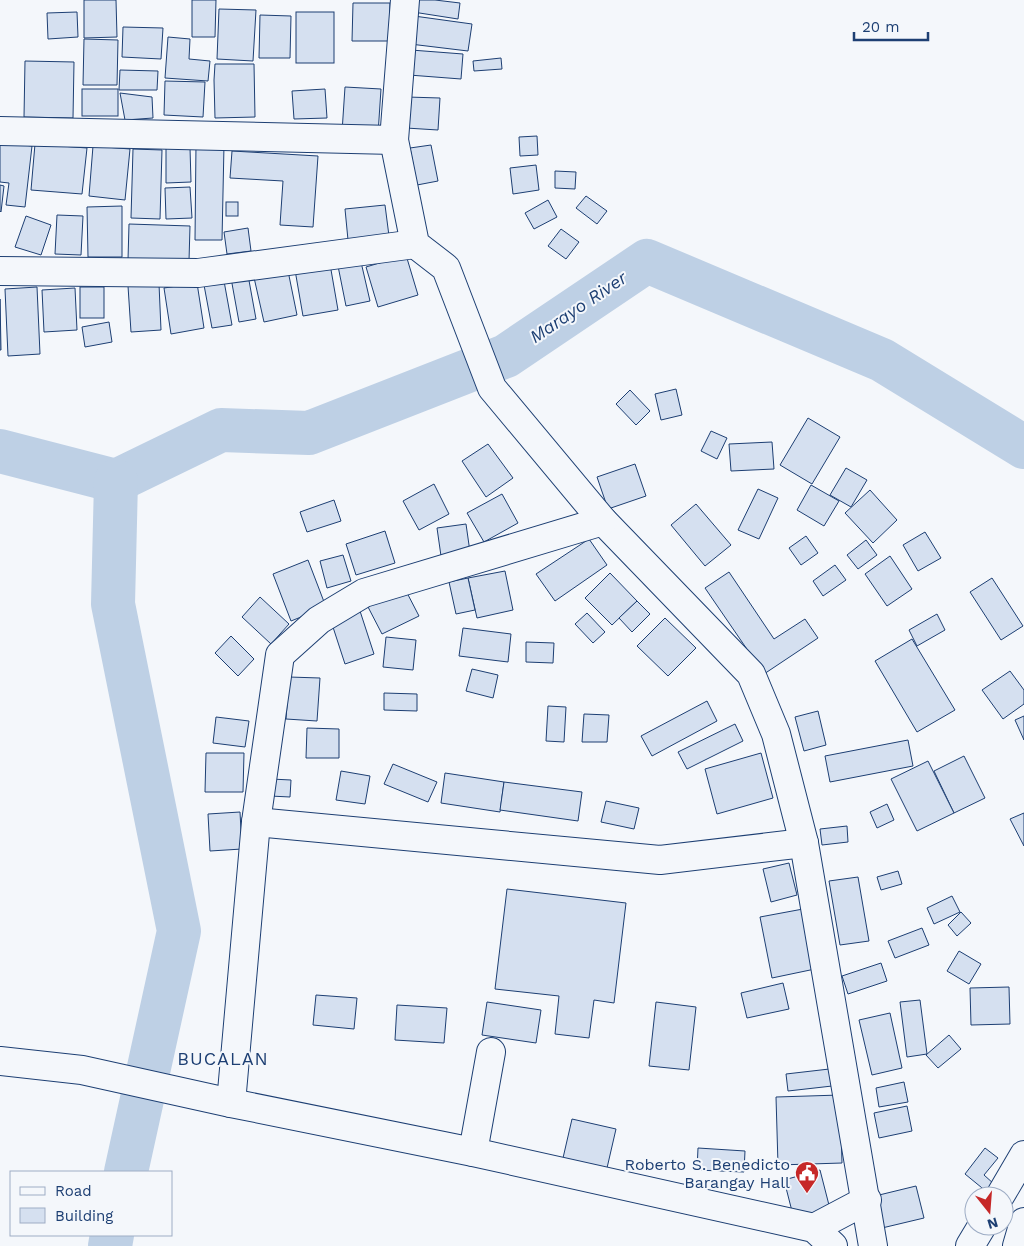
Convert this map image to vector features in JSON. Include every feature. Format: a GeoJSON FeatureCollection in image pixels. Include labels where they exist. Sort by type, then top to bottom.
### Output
{"type":"FeatureCollection","features":[{"type":"Feature","properties":{"kind":"street"},"geometry":{"type":"LineString","coordinates":[[405,0],[394,140],[415,244],[446,268],[492,388],[604,521],[751,674],[776,734],[804,843],[874,1246]]}},
{"type":"Feature","properties":{"kind":"street"},"geometry":{"type":"LineString","coordinates":[[0,131],[394,140]]}},
{"type":"Feature","properties":{"kind":"street"},"geometry":{"type":"LineString","coordinates":[[0,271],[198,273],[415,244]]}},
{"type":"Feature","properties":{"kind":"street"},"geometry":{"type":"LineString","coordinates":[[220,1101],[256,822],[280,655],[319,620],[364,593],[604,521]]}},
{"type":"Feature","properties":{"kind":"street"},"geometry":{"type":"LineString","coordinates":[[256,822],[660,860],[804,843]]}},
{"type":"Feature","properties":{"kind":"street"},"geometry":{"type":"LineString","coordinates":[[473,1152],[491,1052]]}},
{"type":"Feature","properties":{"kind":"street"},"geometry":{"type":"LineString","coordinates":[[3,1064],[82,1070],[220,1101],[473,1152],[823,1237],[866,1200]]}},
{"type":"Feature","properties":{"kind":"street"},"geometry":{"type":"LineString","coordinates":[[1006,1186],[1024,1155]]}},
{"type":"Feature","properties":{"kind":"street"},"geometry":{"type":"LineString","coordinates":[[1016,1246],[1024,1222]]}},
{"type":"Feature","properties":{"kind":"building"},"geometry":{"type":"Polygon","coordinates":[[[84,0],[116,0],[117,37],[84,38],[84,0]]]}},
{"type":"Feature","properties":{"kind":"building"},"geometry":{"type":"Polygon","coordinates":[[[192,0],[216,0],[215,37],[192,37],[192,0]]]}},
{"type":"Feature","properties":{"kind":"building"},"geometry":{"type":"Polygon","coordinates":[[[415,0],[460,3],[458,19],[413,12],[415,0]]]}},
{"type":"Feature","properties":{"kind":"building"},"geometry":{"type":"Polygon","coordinates":[[[353,3],[390,3],[389,41],[352,41],[353,3]]]}},
{"type":"Feature","properties":{"kind":"building"},"geometry":{"type":"Polygon","coordinates":[[[219,9],[256,10],[253,61],[217,59],[219,9]]]}},
{"type":"Feature","properties":{"kind":"building"},"geometry":{"type":"Polygon","coordinates":[[[77,12],[78,37],[48,39],[47,13],[77,12]]]}},
{"type":"Feature","properties":{"kind":"building"},"geometry":{"type":"Polygon","coordinates":[[[296,12],[334,12],[334,63],[296,63],[296,12]]]}},
{"type":"Feature","properties":{"kind":"building"},"geometry":{"type":"Polygon","coordinates":[[[260,15],[291,16],[290,58],[259,58],[260,15]]]}},
{"type":"Feature","properties":{"kind":"building"},"geometry":{"type":"Polygon","coordinates":[[[414,16],[472,24],[468,51],[410,44],[414,16]]]}},
{"type":"Feature","properties":{"kind":"building"},"geometry":{"type":"Polygon","coordinates":[[[123,27],[163,28],[161,59],[122,57],[123,27]]]}},
{"type":"Feature","properties":{"kind":"building"},"geometry":{"type":"Polygon","coordinates":[[[168,37],[190,39],[189,59],[210,61],[208,81],[165,78],[168,37]]]}},
{"type":"Feature","properties":{"kind":"building"},"geometry":{"type":"Polygon","coordinates":[[[84,39],[118,40],[117,85],[83,85],[84,39]]]}},
{"type":"Feature","properties":{"kind":"building"},"geometry":{"type":"Polygon","coordinates":[[[411,50],[463,54],[461,79],[409,75],[411,50]]]}},
{"type":"Feature","properties":{"kind":"building"},"geometry":{"type":"Polygon","coordinates":[[[501,58],[502,69],[474,71],[473,61],[501,58]]]}},
{"type":"Feature","properties":{"kind":"building"},"geometry":{"type":"Polygon","coordinates":[[[25,61],[74,62],[73,118],[24,117],[25,61]]]}},
{"type":"Feature","properties":{"kind":"building"},"geometry":{"type":"Polygon","coordinates":[[[215,64],[254,64],[255,117],[215,118],[215,64]]]}},
{"type":"Feature","properties":{"kind":"building"},"geometry":{"type":"Polygon","coordinates":[[[120,70],[158,71],[157,90],[119,90],[120,70]]]}},
{"type":"Feature","properties":{"kind":"building"},"geometry":{"type":"Polygon","coordinates":[[[165,81],[205,82],[203,117],[164,115],[165,81]]]}},
{"type":"Feature","properties":{"kind":"building"},"geometry":{"type":"Polygon","coordinates":[[[345,87],[381,89],[378,134],[342,132],[345,87]]]}},
{"type":"Feature","properties":{"kind":"building"},"geometry":{"type":"Polygon","coordinates":[[[82,89],[118,89],[118,116],[82,116],[82,89]]]}},
{"type":"Feature","properties":{"kind":"building"},"geometry":{"type":"Polygon","coordinates":[[[325,89],[327,118],[294,119],[292,91],[325,89]]]}},
{"type":"Feature","properties":{"kind":"building"},"geometry":{"type":"Polygon","coordinates":[[[120,93],[152,97],[153,118],[125,120],[120,93]]]}},
{"type":"Feature","properties":{"kind":"building"},"geometry":{"type":"Polygon","coordinates":[[[407,97],[440,98],[438,130],[406,128],[407,97]]]}},
{"type":"Feature","properties":{"kind":"building"},"geometry":{"type":"Polygon","coordinates":[[[537,136],[538,155],[520,156],[519,137],[537,136]]]}},
{"type":"Feature","properties":{"kind":"building"},"geometry":{"type":"Polygon","coordinates":[[[0,142],[32,146],[25,207],[6,205],[9,183],[0,182],[0,142]]]}},
{"type":"Feature","properties":{"kind":"building"},"geometry":{"type":"Polygon","coordinates":[[[35,144],[87,148],[82,194],[31,190],[35,144]]]}},
{"type":"Feature","properties":{"kind":"building"},"geometry":{"type":"Polygon","coordinates":[[[196,144],[224,145],[222,240],[195,240],[196,144]]]}},
{"type":"Feature","properties":{"kind":"building"},"geometry":{"type":"Polygon","coordinates":[[[431,145],[438,181],[417,185],[410,148],[431,145]]]}},
{"type":"Feature","properties":{"kind":"building"},"geometry":{"type":"Polygon","coordinates":[[[93,146],[130,149],[125,200],[89,196],[93,146]]]}},
{"type":"Feature","properties":{"kind":"building"},"geometry":{"type":"Polygon","coordinates":[[[166,148],[190,148],[191,182],[166,183],[166,148]]]}},
{"type":"Feature","properties":{"kind":"building"},"geometry":{"type":"Polygon","coordinates":[[[133,149],[162,150],[160,219],[131,218],[133,149]]]}},
{"type":"Feature","properties":{"kind":"building"},"geometry":{"type":"Polygon","coordinates":[[[232,151],[318,156],[313,227],[280,225],[283,181],[230,178],[232,151]]]}},
{"type":"Feature","properties":{"kind":"building"},"geometry":{"type":"Polygon","coordinates":[[[536,165],[539,190],[513,194],[510,168],[536,165]]]}},
{"type":"Feature","properties":{"kind":"building"},"geometry":{"type":"Polygon","coordinates":[[[555,171],[576,172],[575,189],[555,188],[555,171]]]}},
{"type":"Feature","properties":{"kind":"building"},"geometry":{"type":"Polygon","coordinates":[[[0,185],[4,186],[1,212],[0,211],[0,185]]]}},
{"type":"Feature","properties":{"kind":"building"},"geometry":{"type":"Polygon","coordinates":[[[190,187],[192,218],[166,219],[165,188],[190,187]]]}},
{"type":"Feature","properties":{"kind":"building"},"geometry":{"type":"Polygon","coordinates":[[[586,196],[607,211],[597,224],[576,208],[586,196]]]}},
{"type":"Feature","properties":{"kind":"building"},"geometry":{"type":"Polygon","coordinates":[[[548,200],[557,217],[534,229],[525,213],[548,200]]]}},
{"type":"Feature","properties":{"kind":"building"},"geometry":{"type":"Polygon","coordinates":[[[226,202],[238,202],[238,216],[226,216],[226,202]]]}},
{"type":"Feature","properties":{"kind":"building"},"geometry":{"type":"Polygon","coordinates":[[[385,205],[389,236],[348,240],[345,209],[385,205]]]}},
{"type":"Feature","properties":{"kind":"building"},"geometry":{"type":"Polygon","coordinates":[[[122,206],[122,257],[88,257],[87,207],[122,206]]]}},
{"type":"Feature","properties":{"kind":"building"},"geometry":{"type":"Polygon","coordinates":[[[57,215],[83,216],[81,255],[55,254],[57,215]]]}},
{"type":"Feature","properties":{"kind":"building"},"geometry":{"type":"Polygon","coordinates":[[[26,216],[51,225],[41,255],[15,247],[26,216]]]}},
{"type":"Feature","properties":{"kind":"building"},"geometry":{"type":"Polygon","coordinates":[[[129,224],[190,226],[189,261],[128,260],[129,224]]]}},
{"type":"Feature","properties":{"kind":"building"},"geometry":{"type":"Polygon","coordinates":[[[248,228],[251,251],[227,254],[224,232],[248,228]]]}},
{"type":"Feature","properties":{"kind":"building"},"geometry":{"type":"Polygon","coordinates":[[[561,229],[579,242],[566,259],[548,246],[561,229]]]}},
{"type":"Feature","properties":{"kind":"building"},"geometry":{"type":"Polygon","coordinates":[[[406,255],[418,295],[378,307],[366,267],[406,255]]]}},
{"type":"Feature","properties":{"kind":"building"},"geometry":{"type":"Polygon","coordinates":[[[361,262],[370,301],[346,306],[338,266],[361,262]]]}},
{"type":"Feature","properties":{"kind":"building"},"geometry":{"type":"Polygon","coordinates":[[[330,264],[338,310],[303,316],[295,270],[330,264]]]}},
{"type":"Feature","properties":{"kind":"building"},"geometry":{"type":"Polygon","coordinates":[[[287,266],[297,315],[264,322],[253,273],[287,266]]]}},
{"type":"Feature","properties":{"kind":"building"},"geometry":{"type":"Polygon","coordinates":[[[248,275],[256,319],[239,322],[231,278],[248,275]]]}},
{"type":"Feature","properties":{"kind":"building"},"geometry":{"type":"Polygon","coordinates":[[[224,281],[232,325],[212,328],[204,285],[224,281]]]}},
{"type":"Feature","properties":{"kind":"building"},"geometry":{"type":"Polygon","coordinates":[[[197,283],[204,328],[171,334],[164,288],[197,283]]]}},
{"type":"Feature","properties":{"kind":"building"},"geometry":{"type":"Polygon","coordinates":[[[159,284],[161,330],[131,332],[128,286],[159,284]]]}},
{"type":"Feature","properties":{"kind":"building"},"geometry":{"type":"Polygon","coordinates":[[[37,287],[40,354],[8,356],[5,289],[37,287]]]}},
{"type":"Feature","properties":{"kind":"building"},"geometry":{"type":"Polygon","coordinates":[[[80,287],[104,287],[104,318],[80,318],[80,287]]]}},
{"type":"Feature","properties":{"kind":"building"},"geometry":{"type":"Polygon","coordinates":[[[75,288],[77,330],[44,332],[42,290],[75,288]]]}},
{"type":"Feature","properties":{"kind":"building"},"geometry":{"type":"Polygon","coordinates":[[[0,299],[1,350],[0,350],[0,299]]]}},
{"type":"Feature","properties":{"kind":"building"},"geometry":{"type":"Polygon","coordinates":[[[109,322],[112,342],[85,347],[82,327],[109,322]]]}},
{"type":"Feature","properties":{"kind":"building"},"geometry":{"type":"Polygon","coordinates":[[[676,389],[682,415],[661,420],[655,394],[676,389]]]}},
{"type":"Feature","properties":{"kind":"building"},"geometry":{"type":"Polygon","coordinates":[[[630,390],[650,411],[636,425],[616,404],[630,390]]]}},
{"type":"Feature","properties":{"kind":"building"},"geometry":{"type":"Polygon","coordinates":[[[808,418],[840,437],[812,484],[780,465],[808,418]]]}},
{"type":"Feature","properties":{"kind":"building"},"geometry":{"type":"Polygon","coordinates":[[[711,431],[727,438],[717,459],[701,451],[711,431]]]}},
{"type":"Feature","properties":{"kind":"building"},"geometry":{"type":"Polygon","coordinates":[[[772,442],[774,469],[731,471],[729,444],[772,442]]]}},
{"type":"Feature","properties":{"kind":"building"},"geometry":{"type":"Polygon","coordinates":[[[488,444],[513,478],[486,497],[462,461],[488,444]]]}},
{"type":"Feature","properties":{"kind":"building"},"geometry":{"type":"Polygon","coordinates":[[[635,464],[646,496],[608,509],[597,477],[635,464]]]}},
{"type":"Feature","properties":{"kind":"building"},"geometry":{"type":"Polygon","coordinates":[[[846,468],[867,480],[851,507],[830,495],[846,468]]]}},
{"type":"Feature","properties":{"kind":"building"},"geometry":{"type":"Polygon","coordinates":[[[434,484],[449,514],[419,530],[403,501],[434,484]]]}},
{"type":"Feature","properties":{"kind":"building"},"geometry":{"type":"Polygon","coordinates":[[[811,485],[839,501],[824,526],[797,510],[811,485]]]}},
{"type":"Feature","properties":{"kind":"building"},"geometry":{"type":"Polygon","coordinates":[[[758,489],[778,498],[759,539],[738,530],[758,489]]]}},
{"type":"Feature","properties":{"kind":"building"},"geometry":{"type":"Polygon","coordinates":[[[870,490],[897,520],[873,543],[845,513],[870,490]]]}},
{"type":"Feature","properties":{"kind":"building"},"geometry":{"type":"Polygon","coordinates":[[[502,494],[518,523],[484,542],[467,513],[502,494]]]}},
{"type":"Feature","properties":{"kind":"building"},"geometry":{"type":"Polygon","coordinates":[[[334,500],[341,521],[307,532],[300,512],[334,500]]]}},
{"type":"Feature","properties":{"kind":"building"},"geometry":{"type":"Polygon","coordinates":[[[696,504],[731,545],[705,566],[671,525],[696,504]]]}},
{"type":"Feature","properties":{"kind":"building"},"geometry":{"type":"Polygon","coordinates":[[[466,524],[470,552],[441,556],[437,528],[466,524]]]}},
{"type":"Feature","properties":{"kind":"building"},"geometry":{"type":"Polygon","coordinates":[[[385,531],[395,563],[356,575],[346,544],[385,531]]]}},
{"type":"Feature","properties":{"kind":"building"},"geometry":{"type":"Polygon","coordinates":[[[925,532],[941,558],[918,571],[903,545],[925,532]]]}},
{"type":"Feature","properties":{"kind":"building"},"geometry":{"type":"Polygon","coordinates":[[[806,536],[818,553],[801,565],[789,548],[806,536]]]}},
{"type":"Feature","properties":{"kind":"building"},"geometry":{"type":"Polygon","coordinates":[[[589,539],[607,565],[555,601],[536,574],[589,539]]]}},
{"type":"Feature","properties":{"kind":"building"},"geometry":{"type":"Polygon","coordinates":[[[866,540],[877,555],[858,569],[847,555],[866,540]]]}},
{"type":"Feature","properties":{"kind":"building"},"geometry":{"type":"Polygon","coordinates":[[[343,555],[351,581],[327,588],[320,561],[343,555]]]}},
{"type":"Feature","properties":{"kind":"building"},"geometry":{"type":"Polygon","coordinates":[[[890,556],[912,589],[887,606],[865,574],[890,556]]]}},
{"type":"Feature","properties":{"kind":"building"},"geometry":{"type":"Polygon","coordinates":[[[308,560],[326,607],[291,621],[273,574],[308,560]]]}},
{"type":"Feature","properties":{"kind":"building"},"geometry":{"type":"Polygon","coordinates":[[[835,565],[846,580],[823,596],[813,581],[835,565]]]}},
{"type":"Feature","properties":{"kind":"building"},"geometry":{"type":"Polygon","coordinates":[[[505,571],[513,610],[477,618],[468,578],[505,571]]]}},
{"type":"Feature","properties":{"kind":"building"},"geometry":{"type":"Polygon","coordinates":[[[729,572],[774,639],[805,619],[818,638],[764,674],[705,588],[729,572]]]}},
{"type":"Feature","properties":{"kind":"building"},"geometry":{"type":"Polygon","coordinates":[[[610,573],[637,601],[612,625],[585,598],[610,573]]]}},
{"type":"Feature","properties":{"kind":"building"},"geometry":{"type":"Polygon","coordinates":[[[468,578],[475,610],[456,614],[449,582],[468,578]]]}},
{"type":"Feature","properties":{"kind":"building"},"geometry":{"type":"Polygon","coordinates":[[[992,578],[1023,626],[1001,640],[970,592],[992,578]]]}},
{"type":"Feature","properties":{"kind":"building"},"geometry":{"type":"Polygon","coordinates":[[[404,587],[419,616],[382,634],[367,605],[404,587]]]}},
{"type":"Feature","properties":{"kind":"building"},"geometry":{"type":"Polygon","coordinates":[[[260,597],[289,624],[271,644],[242,617],[260,597]]]}},
{"type":"Feature","properties":{"kind":"building"},"geometry":{"type":"Polygon","coordinates":[[[637,601],[650,614],[632,632],[619,618],[637,601]]]}},
{"type":"Feature","properties":{"kind":"building"},"geometry":{"type":"Polygon","coordinates":[[[360,611],[374,654],[345,664],[331,621],[360,611]]]}},
{"type":"Feature","properties":{"kind":"building"},"geometry":{"type":"Polygon","coordinates":[[[587,613],[605,632],[593,643],[575,624],[587,613]]]}},
{"type":"Feature","properties":{"kind":"building"},"geometry":{"type":"Polygon","coordinates":[[[937,614],[945,630],[917,646],[909,630],[937,614]]]}},
{"type":"Feature","properties":{"kind":"building"},"geometry":{"type":"Polygon","coordinates":[[[665,618],[696,648],[668,676],[637,646],[665,618]]]}},
{"type":"Feature","properties":{"kind":"building"},"geometry":{"type":"Polygon","coordinates":[[[463,628],[511,634],[508,662],[459,656],[463,628]]]}},
{"type":"Feature","properties":{"kind":"building"},"geometry":{"type":"Polygon","coordinates":[[[231,636],[254,659],[238,676],[215,653],[231,636]]]}},
{"type":"Feature","properties":{"kind":"building"},"geometry":{"type":"Polygon","coordinates":[[[386,637],[416,640],[413,670],[383,667],[386,637]]]}},
{"type":"Feature","properties":{"kind":"building"},"geometry":{"type":"Polygon","coordinates":[[[912,639],[955,710],[917,732],[875,661],[912,639]]]}},
{"type":"Feature","properties":{"kind":"building"},"geometry":{"type":"Polygon","coordinates":[[[526,642],[554,643],[553,663],[526,662],[526,642]]]}},
{"type":"Feature","properties":{"kind":"building"},"geometry":{"type":"Polygon","coordinates":[[[472,669],[498,675],[493,698],[466,691],[472,669]]]}},
{"type":"Feature","properties":{"kind":"building"},"geometry":{"type":"Polygon","coordinates":[[[1010,671],[1024,690],[1024,704],[1003,719],[982,690],[1010,671]]]}},
{"type":"Feature","properties":{"kind":"building"},"geometry":{"type":"Polygon","coordinates":[[[289,677],[320,678],[317,721],[286,719],[289,677]]]}},
{"type":"Feature","properties":{"kind":"building"},"geometry":{"type":"Polygon","coordinates":[[[384,693],[417,694],[417,711],[384,710],[384,693]]]}},
{"type":"Feature","properties":{"kind":"building"},"geometry":{"type":"Polygon","coordinates":[[[707,701],[717,721],[652,756],[641,736],[707,701]]]}},
{"type":"Feature","properties":{"kind":"building"},"geometry":{"type":"Polygon","coordinates":[[[548,706],[566,707],[564,742],[546,741],[548,706]]]}},
{"type":"Feature","properties":{"kind":"building"},"geometry":{"type":"Polygon","coordinates":[[[818,711],[826,745],[804,751],[795,717],[818,711]]]}},
{"type":"Feature","properties":{"kind":"building"},"geometry":{"type":"Polygon","coordinates":[[[584,714],[609,715],[607,742],[582,742],[584,714]]]}},
{"type":"Feature","properties":{"kind":"building"},"geometry":{"type":"Polygon","coordinates":[[[1024,716],[1024,740],[1015,720],[1024,716]]]}},
{"type":"Feature","properties":{"kind":"building"},"geometry":{"type":"Polygon","coordinates":[[[216,717],[249,721],[245,747],[213,743],[216,717]]]}},
{"type":"Feature","properties":{"kind":"building"},"geometry":{"type":"Polygon","coordinates":[[[735,724],[743,741],[687,769],[678,752],[735,724]]]}},
{"type":"Feature","properties":{"kind":"building"},"geometry":{"type":"Polygon","coordinates":[[[307,728],[339,729],[339,758],[306,758],[307,728]]]}},
{"type":"Feature","properties":{"kind":"building"},"geometry":{"type":"Polygon","coordinates":[[[908,740],[913,766],[830,782],[825,756],[908,740]]]}},
{"type":"Feature","properties":{"kind":"building"},"geometry":{"type":"Polygon","coordinates":[[[206,753],[244,753],[243,792],[205,792],[206,753]]]}},
{"type":"Feature","properties":{"kind":"building"},"geometry":{"type":"Polygon","coordinates":[[[761,753],[773,798],[717,814],[705,769],[761,753]]]}},
{"type":"Feature","properties":{"kind":"building"},"geometry":{"type":"Polygon","coordinates":[[[964,756],[985,798],[954,813],[934,771],[964,756]]]}},
{"type":"Feature","properties":{"kind":"building"},"geometry":{"type":"Polygon","coordinates":[[[928,761],[954,813],[917,831],[891,779],[928,761]]]}},
{"type":"Feature","properties":{"kind":"building"},"geometry":{"type":"Polygon","coordinates":[[[393,764],[437,782],[428,802],[384,784],[393,764]]]}},
{"type":"Feature","properties":{"kind":"building"},"geometry":{"type":"Polygon","coordinates":[[[341,771],[370,776],[365,804],[336,800],[341,771]]]}},
{"type":"Feature","properties":{"kind":"building"},"geometry":{"type":"Polygon","coordinates":[[[445,773],[504,782],[500,812],[441,803],[445,773]]]}},
{"type":"Feature","properties":{"kind":"building"},"geometry":{"type":"Polygon","coordinates":[[[271,779],[291,780],[290,797],[270,796],[271,779]]]}},
{"type":"Feature","properties":{"kind":"building"},"geometry":{"type":"Polygon","coordinates":[[[504,782],[582,792],[578,821],[500,810],[504,782]]]}},
{"type":"Feature","properties":{"kind":"building"},"geometry":{"type":"Polygon","coordinates":[[[606,801],[639,808],[634,829],[601,822],[606,801]]]}},
{"type":"Feature","properties":{"kind":"building"},"geometry":{"type":"Polygon","coordinates":[[[887,804],[894,820],[877,828],[870,812],[887,804]]]}},
{"type":"Feature","properties":{"kind":"building"},"geometry":{"type":"Polygon","coordinates":[[[240,812],[242,849],[210,851],[208,814],[240,812]]]}},
{"type":"Feature","properties":{"kind":"building"},"geometry":{"type":"Polygon","coordinates":[[[1024,813],[1024,846],[1010,819],[1024,813]]]}},
{"type":"Feature","properties":{"kind":"building"},"geometry":{"type":"Polygon","coordinates":[[[847,826],[848,842],[822,845],[820,829],[847,826]]]}},
{"type":"Feature","properties":{"kind":"building"},"geometry":{"type":"Polygon","coordinates":[[[789,863],[797,895],[771,902],[763,869],[789,863]]]}},
{"type":"Feature","properties":{"kind":"building"},"geometry":{"type":"Polygon","coordinates":[[[898,871],[902,884],[881,890],[877,877],[898,871]]]}},
{"type":"Feature","properties":{"kind":"building"},"geometry":{"type":"Polygon","coordinates":[[[858,877],[869,941],[840,945],[829,881],[858,877]]]}},
{"type":"Feature","properties":{"kind":"building"},"geometry":{"type":"Polygon","coordinates":[[[507,889],[626,903],[614,1003],[594,1000],[589,1038],[555,1034],[559,996],[495,989],[507,889]]]}},
{"type":"Feature","properties":{"kind":"building"},"geometry":{"type":"Polygon","coordinates":[[[952,896],[960,912],[934,924],[927,908],[952,896]]]}},
{"type":"Feature","properties":{"kind":"building"},"geometry":{"type":"Polygon","coordinates":[[[803,909],[815,969],[772,978],[760,917],[803,909]]]}},
{"type":"Feature","properties":{"kind":"building"},"geometry":{"type":"Polygon","coordinates":[[[961,912],[971,923],[957,936],[948,925],[961,912]]]}},
{"type":"Feature","properties":{"kind":"building"},"geometry":{"type":"Polygon","coordinates":[[[922,928],[929,945],[895,958],[888,941],[922,928]]]}},
{"type":"Feature","properties":{"kind":"building"},"geometry":{"type":"Polygon","coordinates":[[[959,951],[981,964],[969,984],[947,971],[959,951]]]}},
{"type":"Feature","properties":{"kind":"building"},"geometry":{"type":"Polygon","coordinates":[[[881,963],[887,981],[848,994],[842,976],[881,963]]]}},
{"type":"Feature","properties":{"kind":"building"},"geometry":{"type":"Polygon","coordinates":[[[783,983],[789,1009],[747,1018],[741,993],[783,983]]]}},
{"type":"Feature","properties":{"kind":"building"},"geometry":{"type":"Polygon","coordinates":[[[1009,987],[1010,1024],[971,1025],[970,988],[1009,987]]]}},
{"type":"Feature","properties":{"kind":"building"},"geometry":{"type":"Polygon","coordinates":[[[316,995],[357,998],[354,1029],[313,1025],[316,995]]]}},
{"type":"Feature","properties":{"kind":"building"},"geometry":{"type":"Polygon","coordinates":[[[920,1000],[927,1054],[907,1057],[900,1002],[920,1000]]]}},
{"type":"Feature","properties":{"kind":"building"},"geometry":{"type":"Polygon","coordinates":[[[487,1002],[541,1010],[536,1043],[482,1035],[487,1002]]]}},
{"type":"Feature","properties":{"kind":"building"},"geometry":{"type":"Polygon","coordinates":[[[656,1002],[696,1007],[689,1070],[649,1066],[656,1002]]]}},
{"type":"Feature","properties":{"kind":"building"},"geometry":{"type":"Polygon","coordinates":[[[397,1005],[447,1008],[444,1043],[395,1040],[397,1005]]]}},
{"type":"Feature","properties":{"kind":"building"},"geometry":{"type":"Polygon","coordinates":[[[890,1013],[902,1068],[872,1075],[859,1020],[890,1013]]]}},
{"type":"Feature","properties":{"kind":"building"},"geometry":{"type":"Polygon","coordinates":[[[949,1035],[961,1049],[938,1068],[926,1055],[949,1035]]]}},
{"type":"Feature","properties":{"kind":"building"},"geometry":{"type":"Polygon","coordinates":[[[838,1068],[841,1085],[788,1091],[786,1074],[838,1068]]]}},
{"type":"Feature","properties":{"kind":"building"},"geometry":{"type":"Polygon","coordinates":[[[904,1082],[908,1102],[879,1107],[876,1088],[904,1082]]]}},
{"type":"Feature","properties":{"kind":"building"},"geometry":{"type":"Polygon","coordinates":[[[840,1095],[842,1163],[778,1165],[776,1097],[840,1095]]]}},
{"type":"Feature","properties":{"kind":"building"},"geometry":{"type":"Polygon","coordinates":[[[907,1106],[912,1131],[879,1138],[874,1113],[907,1106]]]}},
{"type":"Feature","properties":{"kind":"building"},"geometry":{"type":"Polygon","coordinates":[[[572,1119],[616,1129],[607,1168],[563,1158],[572,1119]]]}},
{"type":"Feature","properties":{"kind":"building"},"geometry":{"type":"Polygon","coordinates":[[[698,1148],[745,1151],[744,1172],[697,1170],[698,1148]]]}},
{"type":"Feature","properties":{"kind":"building"},"geometry":{"type":"Polygon","coordinates":[[[985,1148],[998,1158],[984,1175],[994,1184],[992,1186],[980,1186],[965,1174],[985,1148]]]}},
{"type":"Feature","properties":{"kind":"building","name":"Roberto S. Benedicto Barangay Hall"},"geometry":{"type":"Polygon","coordinates":[[[820,1170],[830,1209],[794,1219],[784,1180],[820,1170]]]}},
{"type":"Feature","properties":{"kind":"building"},"geometry":{"type":"Polygon","coordinates":[[[916,1186],[924,1218],[882,1228],[875,1196],[916,1186]]]}},
{"type":"Feature","properties":{"kind":"waterway","name":"Marayo River"},"geometry":{"type":"LineString","coordinates":[[116,481],[221,430],[309,433],[506,356],[647,261],[882,360],[1024,447]]}},
{"type":"Feature","properties":{"kind":"waterway"},"geometry":{"type":"LineString","coordinates":[[0,451],[116,481]]}},
{"type":"Feature","properties":{"kind":"waterway"},"geometry":{"type":"LineString","coordinates":[[116,481],[113,604],[179,931],[126,1171]]}},
{"type":"Feature","properties":{"kind":"waterway"},"geometry":{"type":"LineString","coordinates":[[110,1246],[112,1236]]}},
{"type":"Feature","properties":{"kind":"place","name":"Roberto S. Benedicto Barangay Hall"},"geometry":{"type":"Point","coordinates":[807,1194]}},
{"type":"Feature","properties":{"kind":"district","name":"BUCALAN"},"geometry":{"type":"Point","coordinates":[223,1058]}}]}
